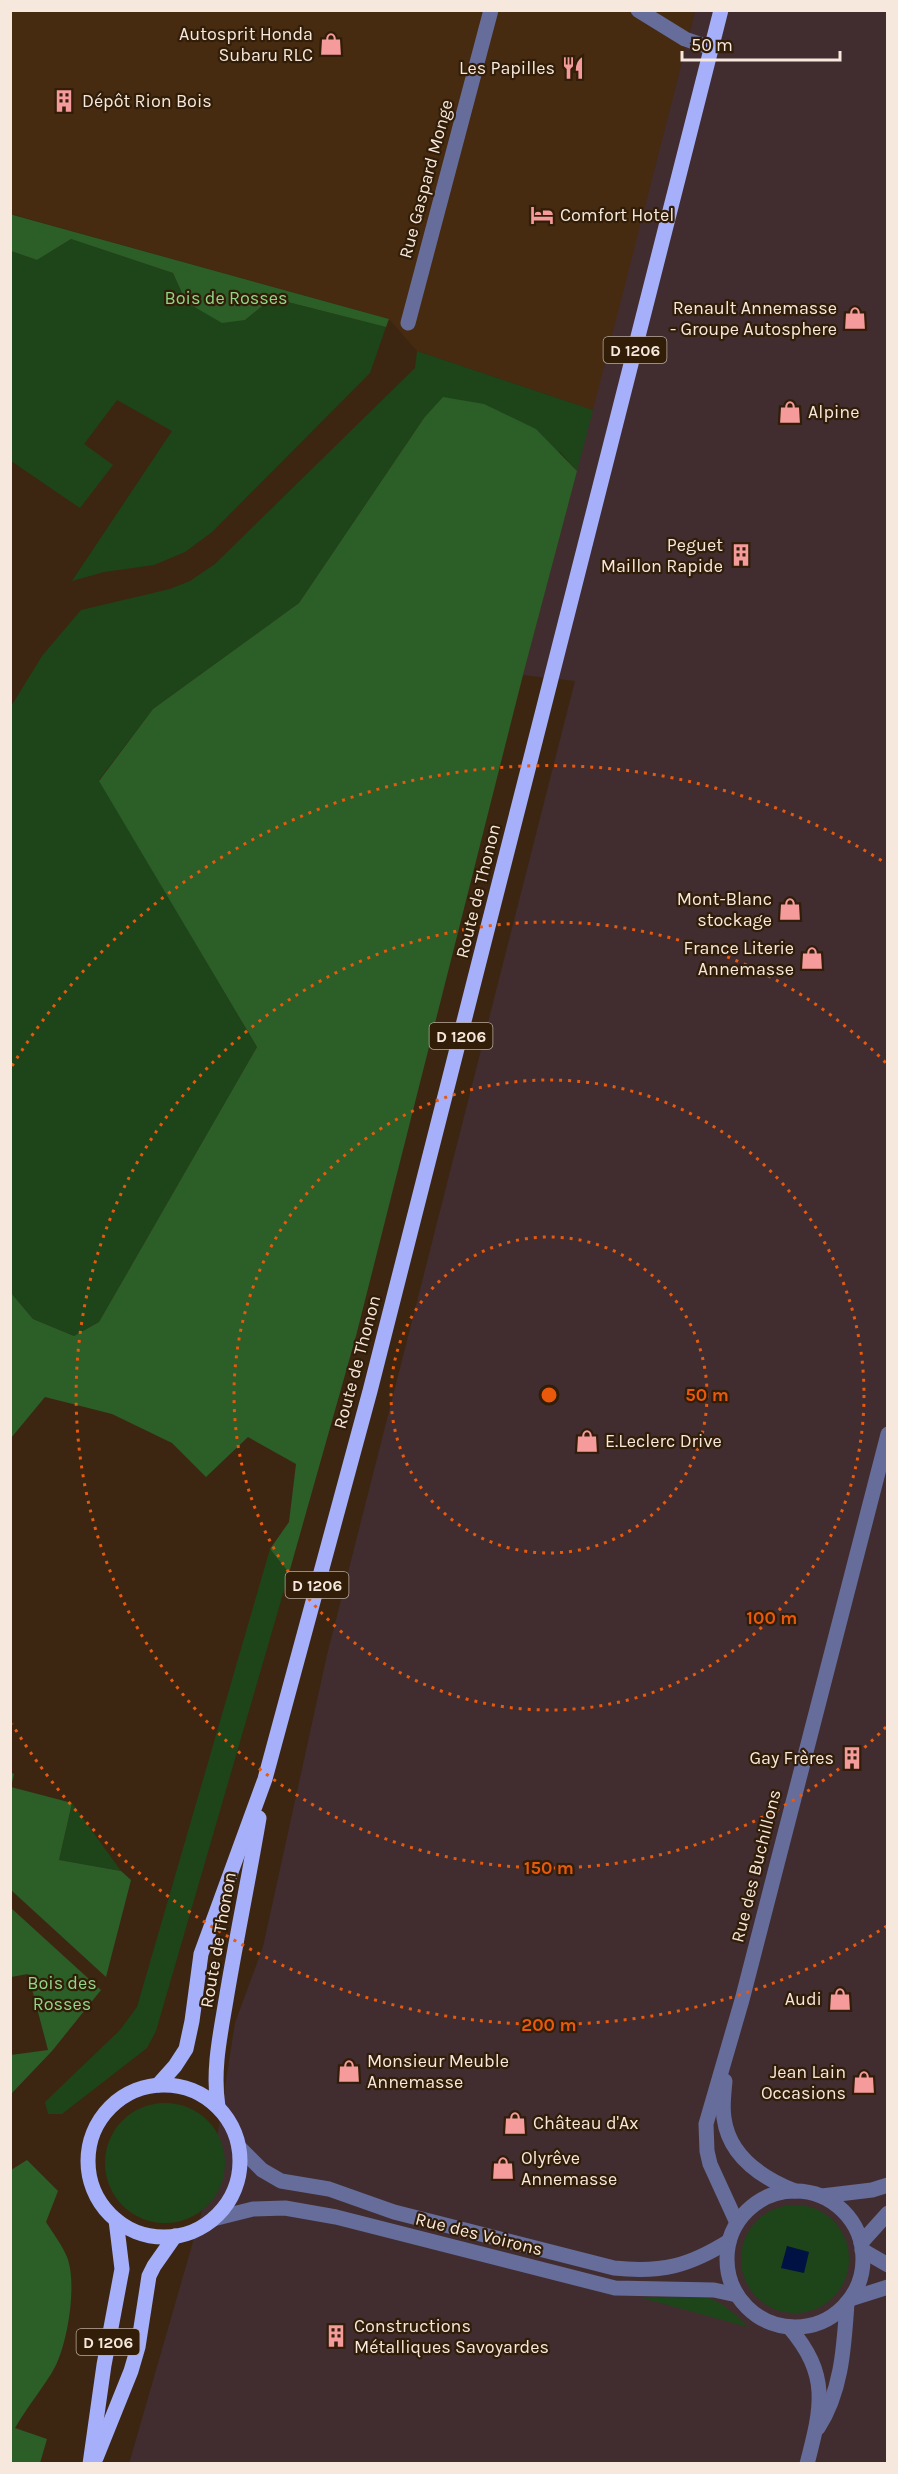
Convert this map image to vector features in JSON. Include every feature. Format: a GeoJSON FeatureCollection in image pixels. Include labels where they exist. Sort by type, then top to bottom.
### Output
{"type":"FeatureCollection","features":[{"type":"Feature","properties":{"kind":"main road","name":"Route de Thonon"},"geometry":{"type":"LineString","coordinates":[[158,2085],[176,2066],[186,2049],[201,1954],[265,1779],[370,1391],[558,659],[721,10]]}},
{"type":"Feature","properties":{"kind":"main road","name":"Route de Thonon"},"geometry":{"type":"LineString","coordinates":[[218,2107],[215,2088],[216,2055],[246,1897],[265,1779]]}},
{"type":"Feature","properties":{"kind":"main road"},"geometry":{"type":"LineString","coordinates":[[158,2085],[186,2088],[203,2096],[218,2107],[231,2126],[239,2147],[240,2167],[235,2186],[226,2204],[213,2219],[195,2230],[175,2236],[144,2234],[116,2220],[98,2199],[91,2183],[88,2165],[92,2137],[100,2120],[113,2104],[129,2093],[158,2085]]}},
{"type":"Feature","properties":{"kind":"main road","name":"D 1206"},"geometry":{"type":"LineString","coordinates":[[92,2463],[104,2365],[122,2269],[116,2220]]}},
{"type":"Feature","properties":{"kind":"main road","name":"D 1206"},"geometry":{"type":"LineString","coordinates":[[92,2463],[133,2363],[141,2332],[149,2276],[175,2236]]}},
{"type":"Feature","properties":{"kind":"street","name":"Rue Gaspard Monge"},"geometry":{"type":"LineString","coordinates":[[408,323],[491,10]]}},
{"type":"Feature","properties":{"kind":"street"},"geometry":{"type":"LineString","coordinates":[[638,10],[649,19],[685,39],[711,48]]}},
{"type":"Feature","properties":{"kind":"street","name":"Rue des Buchillons"},"geometry":{"type":"LineString","coordinates":[[737,2223],[710,2164],[707,2151],[708,2118],[725,2064],[888,1434]]}},
{"type":"Feature","properties":{"kind":"street","name":"Rue des Buchillons"},"geometry":{"type":"LineString","coordinates":[[725,2064],[723,2113],[732,2142],[741,2156],[760,2173],[795,2191]]}},
{"type":"Feature","properties":{"kind":"street","name":"Rue des Voirons"},"geometry":{"type":"LineString","coordinates":[[239,2147],[262,2170],[281,2181],[329,2189],[394,2212],[614,2268],[651,2269],[688,2264],[729,2241]]}},
{"type":"Feature","properties":{"kind":"street"},"geometry":{"type":"LineString","coordinates":[[822,2196],[844,2211],[854,2226],[862,2246],[861,2275],[848,2301],[839,2311],[821,2322],[789,2328],[759,2317],[737,2295],[727,2269],[729,2241],[737,2223],[750,2208],[766,2197],[795,2191],[822,2196],[872,2190],[888,2185]]}},
{"type":"Feature","properties":{"kind":"street","name":"Rue des Voirons"},"geometry":{"type":"LineString","coordinates":[[213,2219],[253,2209],[285,2208],[336,2217],[615,2288],[714,2290],[737,2295]]}},
{"type":"Feature","properties":{"kind":"street"},"geometry":{"type":"LineString","coordinates":[[862,2246],[888,2213]]}},
{"type":"Feature","properties":{"kind":"street"},"geometry":{"type":"LineString","coordinates":[[862,2246],[888,2265]]}},
{"type":"Feature","properties":{"kind":"street"},"geometry":{"type":"LineString","coordinates":[[848,2301],[888,2287]]}},
{"type":"Feature","properties":{"kind":"street"},"geometry":{"type":"LineString","coordinates":[[815,2433],[829,2411],[834,2398],[848,2301]]}},
{"type":"Feature","properties":{"kind":"street"},"geometry":{"type":"LineString","coordinates":[[789,2328],[808,2353],[817,2373],[819,2388],[815,2433],[807,2463]]}},
{"type":"Feature","properties":{"kind":"shaded area"},"geometry":{"type":"Polygon","coordinates":[[[10,11],[695,11],[593,410],[417,351],[389,319],[11,214],[10,11]]]}},
{"type":"Feature","properties":{"kind":"shaded area"},"geometry":{"type":"Polygon","coordinates":[[[695,11],[887,11],[887,2463],[129,2464],[210,2183],[235,2023],[263,1947],[327,1655],[575,681],[523,675],[695,11]]]}},
{"type":"Feature","properties":{"kind":"shaded area"},"geometry":{"type":"Polygon","coordinates":[[[787,2246],[809,2252],[804,2273],[781,2268],[787,2246]]]}},
{"type":"Feature","properties":{"kind":"green space","name":"Bois de Rosses"},"geometry":{"type":"Polygon","coordinates":[[[11,214],[389,319],[386,327],[272,298],[245,320],[222,323],[186,302],[173,273],[71,239],[37,260],[11,251],[11,214]]]}},
{"type":"Feature","properties":{"kind":"green space"},"geometry":{"type":"Polygon","coordinates":[[[71,239],[173,273],[186,302],[245,320],[272,298],[386,327],[370,373],[212,532],[185,552],[154,565],[104,572],[72,581],[172,431],[117,400],[84,444],[113,465],[80,508],[11,461],[11,251],[37,260],[71,239]]]}},
{"type":"Feature","properties":{"kind":"green space"},"geometry":{"type":"Polygon","coordinates":[[[417,351],[593,410],[577,471],[560,452],[424,418],[299,603],[153,709],[99,780],[257,1047],[99,1322],[74,1336],[33,1319],[11,1293],[10,708],[42,656],[81,610],[170,589],[190,581],[215,564],[415,368],[417,351]]]}},
{"type":"Feature","properties":{"kind":"green space"},"geometry":{"type":"Polygon","coordinates":[[[443,397],[484,404],[536,429],[577,471],[523,675],[356,1336],[289,1573],[270,1549],[289,1522],[296,1464],[248,1437],[206,1477],[172,1443],[112,1414],[45,1397],[11,1438],[11,1293],[33,1319],[74,1336],[99,1322],[257,1047],[99,781],[153,709],[299,603],[424,418],[443,397]]]}},
{"type":"Feature","properties":{"kind":"green space"},"geometry":{"type":"Polygon","coordinates":[[[270,1549],[289,1573],[156,2031],[147,2048],[62,2114],[48,2114],[45,2102],[120,2030],[137,2007],[270,1549]]]}},
{"type":"Feature","properties":{"kind":"green space"},"geometry":{"type":"Polygon","coordinates":[[[10,1772],[14,1774],[11,1787],[72,1803],[59,1860],[121,1871],[131,1880],[106,1977],[11,1890],[10,1772]]]}},
{"type":"Feature","properties":{"kind":"green space"},"geometry":{"type":"Polygon","coordinates":[[[72,1803],[121,1871],[59,1860],[72,1803]]]}},
{"type":"Feature","properties":{"kind":"green space","name":"Bois des Rosses"},"geometry":{"type":"Polygon","coordinates":[[[11,1908],[101,1990],[52,2051],[11,2094],[11,2055],[48,2050],[28,1974],[11,1977],[11,1908]]]}},
{"type":"Feature","properties":{"kind":"green space"},"geometry":{"type":"Polygon","coordinates":[[[165,2103],[188,2108],[207,2121],[220,2140],[225,2163],[220,2186],[207,2205],[188,2218],[165,2223],[142,2218],[123,2205],[110,2186],[105,2163],[110,2140],[123,2121],[142,2108],[165,2103]]]}},
{"type":"Feature","properties":{"kind":"green space"},"geometry":{"type":"Polygon","coordinates":[[[27,2160],[58,2191],[46,2222],[67,2257],[70,2269],[71,2300],[66,2334],[57,2363],[15,2428],[47,2439],[40,2463],[11,2463],[11,2170],[27,2160]]]}},
{"type":"Feature","properties":{"kind":"green space"},"geometry":{"type":"Polygon","coordinates":[[[795,2205],[816,2209],[833,2221],[845,2238],[849,2259],[845,2280],[833,2297],[816,2309],[795,2313],[774,2309],[757,2297],[745,2280],[741,2259],[745,2238],[757,2221],[774,2209],[795,2205]]]}},
{"type":"Feature","properties":{"kind":"green space"},"geometry":{"type":"Polygon","coordinates":[[[697,2296],[719,2303],[748,2327],[642,2298],[697,2296]]]}},
{"type":"Feature","properties":{"kind":"place","name":"Autosprit Honda Subaru RLC"},"geometry":{"type":"Point","coordinates":[331,44]}},
{"type":"Feature","properties":{"kind":"place","name":"Les Papilles"},"geometry":{"type":"Point","coordinates":[573,68]}},
{"type":"Feature","properties":{"kind":"place","name":"Dépôt Rion Bois"},"geometry":{"type":"Point","coordinates":[64,101]}},
{"type":"Feature","properties":{"kind":"place","name":"Comfort Hotel"},"geometry":{"type":"Point","coordinates":[542,215]}},
{"type":"Feature","properties":{"kind":"place","name":"Renault Annemasse - Groupe Autosphere"},"geometry":{"type":"Point","coordinates":[855,318]}},
{"type":"Feature","properties":{"kind":"place","name":"Alpine"},"geometry":{"type":"Point","coordinates":[790,412]}},
{"type":"Feature","properties":{"kind":"place","name":"Peguet Maillon Rapide"},"geometry":{"type":"Point","coordinates":[741,555]}},
{"type":"Feature","properties":{"kind":"place","name":"Mont-Blanc stockage"},"geometry":{"type":"Point","coordinates":[790,909]}},
{"type":"Feature","properties":{"kind":"place","name":"France Literie Annemasse"},"geometry":{"type":"Point","coordinates":[812,958]}},
{"type":"Feature","properties":{"kind":"place","name":"E.Leclerc Drive"},"geometry":{"type":"Point","coordinates":[587,1441]}},
{"type":"Feature","properties":{"kind":"place","name":"Gay Frères"},"geometry":{"type":"Point","coordinates":[852,1758]}},
{"type":"Feature","properties":{"kind":"place","name":"Audi"},"geometry":{"type":"Point","coordinates":[840,1999]}},
{"type":"Feature","properties":{"kind":"place","name":"Monsieur Meuble Annemasse"},"geometry":{"type":"Point","coordinates":[349,2071]}},
{"type":"Feature","properties":{"kind":"place","name":"Jean Lain Occasions"},"geometry":{"type":"Point","coordinates":[864,2082]}},
{"type":"Feature","properties":{"kind":"place","name":"Château d'Ax"},"geometry":{"type":"Point","coordinates":[515,2123]}},
{"type":"Feature","properties":{"kind":"place","name":"Olyrêve Annemasse"},"geometry":{"type":"Point","coordinates":[503,2168]}},
{"type":"Feature","properties":{"kind":"place","name":"Constructions Métalliques Savoyardes"},"geometry":{"type":"Point","coordinates":[336,2336]}}]}
